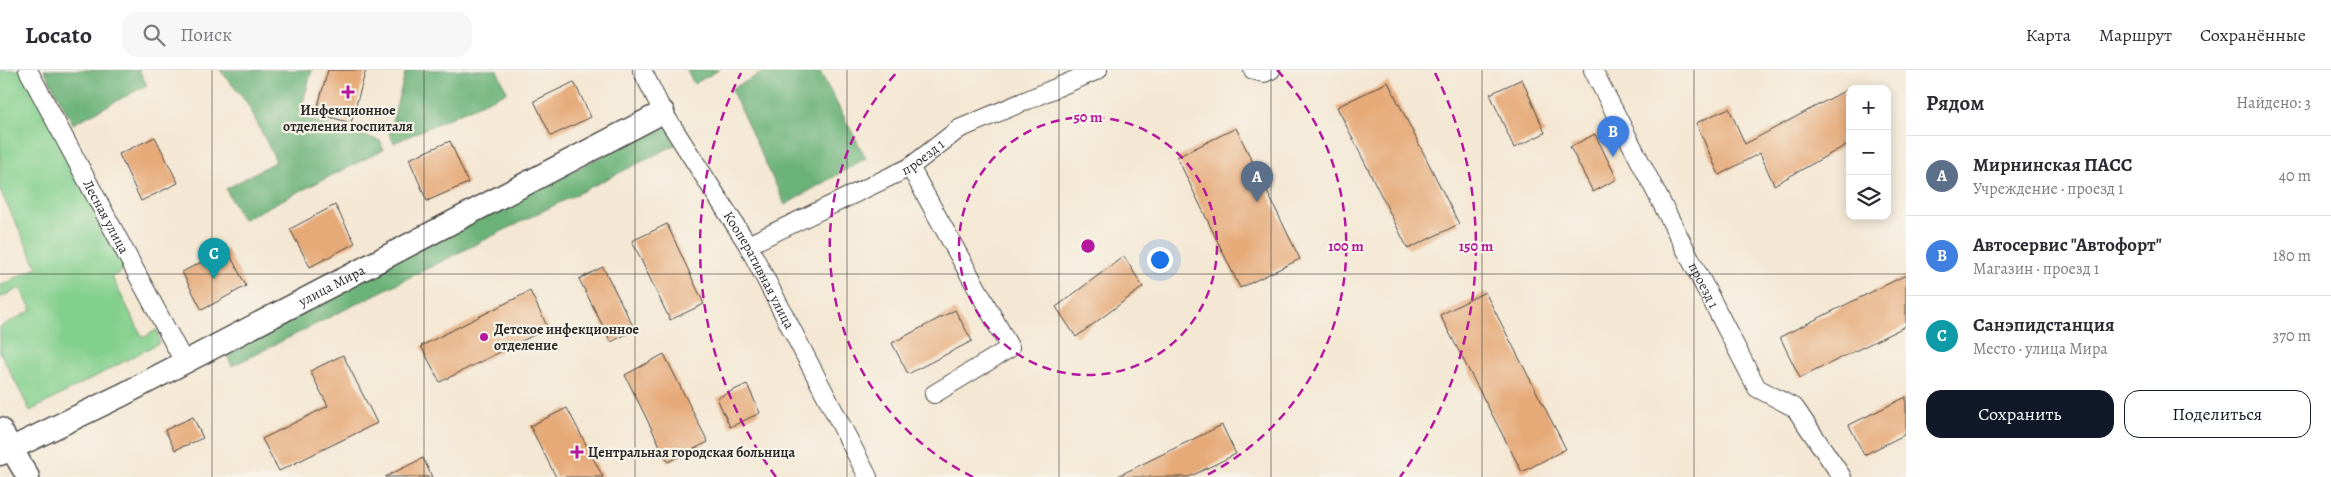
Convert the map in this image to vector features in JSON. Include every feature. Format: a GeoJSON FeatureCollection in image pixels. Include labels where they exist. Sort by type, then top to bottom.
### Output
{"type":"FeatureCollection","features":[{"type":"Feature","properties":{"kind":"street","name":"Лесная улица"},"geometry":{"type":"LineString","coordinates":[[28,70],[184,362]]}},
{"type":"Feature","properties":{"kind":"street","name":"Кооперативная улица"},"geometry":{"type":"LineString","coordinates":[[642,70],[663,112],[748,245],[868,477]]}},
{"type":"Feature","properties":{"kind":"street","name":"проезд 1"},"geometry":{"type":"LineString","coordinates":[[748,245],[910,167],[959,129],[1098,70]]}},
{"type":"Feature","properties":{"kind":"street"},"geometry":{"type":"LineString","coordinates":[[1253,70],[1264,73],[1271,70]]}},
{"type":"Feature","properties":{"kind":"street","name":"проезд 1"},"geometry":{"type":"LineString","coordinates":[[1593,70],[1757,388],[1795,408],[1842,477]]}},
{"type":"Feature","properties":{"kind":"street","name":"улица Мира"},"geometry":{"type":"LineString","coordinates":[[5,452],[184,362],[663,112]]}},
{"type":"Feature","properties":{"kind":"street"},"geometry":{"type":"LineString","coordinates":[[910,167],[1010,348],[934,394]]}},
{"type":"Feature","properties":{"kind":"street"},"geometry":{"type":"LineString","coordinates":[[0,429],[5,452],[28,477]]}},
{"type":"Feature","properties":{"kind":"green space"},"geometry":{"type":"Polygon","coordinates":[[[0,70],[24,70],[129,267],[112,277],[143,338],[158,329],[159,343],[30,411],[0,352],[0,327],[32,310],[20,288],[0,298],[0,286],[37,267],[0,190],[0,70]]]}},
{"type":"Feature","properties":{"kind":"green space"},"geometry":{"type":"Polygon","coordinates":[[[44,70],[139,70],[147,85],[73,124],[44,70]]]}},
{"type":"Feature","properties":{"kind":"green space"},"geometry":{"type":"Polygon","coordinates":[[[220,70],[312,70],[299,116],[381,141],[383,150],[242,220],[226,189],[276,161],[247,103],[220,70]]]}},
{"type":"Feature","properties":{"kind":"green space"},"geometry":{"type":"Polygon","coordinates":[[[406,70],[497,70],[507,92],[394,143],[389,133],[406,70]]]}},
{"type":"Feature","properties":{"kind":"green space"},"geometry":{"type":"Polygon","coordinates":[[[687,70],[719,70],[694,84],[687,70]]]}},
{"type":"Feature","properties":{"kind":"green space"},"geometry":{"type":"Polygon","coordinates":[[[768,70],[819,70],[866,158],[785,205],[731,89],[768,70]]]}},
{"type":"Feature","properties":{"kind":"green space"},"geometry":{"type":"Polygon","coordinates":[[[673,120],[683,141],[232,366],[223,348],[673,120]]]}},
{"type":"Feature","properties":{"kind":"building"},"geometry":{"type":"Polygon","coordinates":[[[328,70],[366,70],[351,123],[316,113],[328,70]]]}},
{"type":"Feature","properties":{"kind":"building"},"geometry":{"type":"Polygon","coordinates":[[[1522,79],[1545,133],[1514,148],[1490,94],[1522,79]]]}},
{"type":"Feature","properties":{"kind":"building"},"geometry":{"type":"Polygon","coordinates":[[[574,82],[591,117],[551,136],[534,101],[574,82]]]}},
{"type":"Feature","properties":{"kind":"building"},"geometry":{"type":"Polygon","coordinates":[[[1388,82],[1459,224],[1408,249],[1337,107],[1388,82]]]}},
{"type":"Feature","properties":{"kind":"building"},"geometry":{"type":"Polygon","coordinates":[[[1846,90],[1846,145],[1774,185],[1760,153],[1719,175],[1696,123],[1729,108],[1745,144],[1846,90]]]}},
{"type":"Feature","properties":{"kind":"building"},"geometry":{"type":"Polygon","coordinates":[[[1236,128],[1300,259],[1240,288],[1177,157],[1236,128]]]}},
{"type":"Feature","properties":{"kind":"building"},"geometry":{"type":"Polygon","coordinates":[[[1595,134],[1617,179],[1593,192],[1570,147],[1595,134]]]}},
{"type":"Feature","properties":{"kind":"building"},"geometry":{"type":"Polygon","coordinates":[[[155,137],[178,183],[141,201],[119,154],[155,137]]]}},
{"type":"Feature","properties":{"kind":"building"},"geometry":{"type":"Polygon","coordinates":[[[450,141],[468,183],[427,201],[409,159],[450,141]]]}},
{"type":"Feature","properties":{"kind":"building"},"geometry":{"type":"Polygon","coordinates":[[[335,205],[355,243],[310,267],[290,229],[335,205]]]}},
{"type":"Feature","properties":{"kind":"building"},"geometry":{"type":"Polygon","coordinates":[[[667,224],[704,304],[670,320],[632,241],[667,224]]]}},
{"type":"Feature","properties":{"kind":"building"},"geometry":{"type":"Polygon","coordinates":[[[227,249],[246,286],[202,310],[182,272],[227,249]]]}},
{"type":"Feature","properties":{"kind":"building"},"geometry":{"type":"Polygon","coordinates":[[[1124,256],[1143,287],[1076,337],[1056,307],[1124,256]]]}},
{"type":"Feature","properties":{"kind":"building"},"geometry":{"type":"Polygon","coordinates":[[[603,267],[635,330],[611,342],[579,279],[603,267]]]}},
{"type":"Feature","properties":{"kind":"building"},"geometry":{"type":"Polygon","coordinates":[[[1906,275],[1906,326],[1800,378],[1780,337],[1906,275]]]}},
{"type":"Feature","properties":{"kind":"building","name":"Детское инфекционное отделение"},"geometry":{"type":"Polygon","coordinates":[[[530,291],[548,328],[440,382],[421,346],[530,291]]]}},
{"type":"Feature","properties":{"kind":"building"},"geometry":{"type":"Polygon","coordinates":[[[1485,292],[1566,449],[1522,472],[1440,315],[1485,292]]]}},
{"type":"Feature","properties":{"kind":"building"},"geometry":{"type":"Polygon","coordinates":[[[955,310],[972,341],[908,374],[892,343],[955,310]]]}},
{"type":"Feature","properties":{"kind":"building"},"geometry":{"type":"Polygon","coordinates":[[[664,354],[708,442],[668,462],[625,375],[664,354]]]}},
{"type":"Feature","properties":{"kind":"building"},"geometry":{"type":"Polygon","coordinates":[[[343,355],[377,423],[279,471],[262,439],[328,406],[310,371],[343,355]]]}},
{"type":"Feature","properties":{"kind":"building"},"geometry":{"type":"Polygon","coordinates":[[[747,384],[760,413],[730,427],[717,398],[747,384]]]}},
{"type":"Feature","properties":{"kind":"building"},"geometry":{"type":"Polygon","coordinates":[[[1906,397],[1906,434],[1864,455],[1849,425],[1906,397]]]}},
{"type":"Feature","properties":{"kind":"building"},"geometry":{"type":"Polygon","coordinates":[[[567,408],[603,477],[556,477],[530,426],[567,408]]]}},
{"type":"Feature","properties":{"kind":"building"},"geometry":{"type":"Polygon","coordinates":[[[193,417],[203,438],[175,450],[165,430],[193,417]]]}},
{"type":"Feature","properties":{"kind":"building"},"geometry":{"type":"Polygon","coordinates":[[[1222,425],[1236,454],[1189,477],[1116,477],[1222,425]]]}},
{"type":"Feature","properties":{"kind":"building"},"geometry":{"type":"Polygon","coordinates":[[[423,458],[432,477],[385,477],[423,458]]]}},
{"type":"Feature","properties":{"kind":"place","name":"Инфекционное отделения госпиталя"},"geometry":{"type":"Point","coordinates":[348,92]}},
{"type":"Feature","properties":{"kind":"place","name":"Автосервис \"Автофорт\""},"geometry":{"type":"Point","coordinates":[1613,157]}},
{"type":"Feature","properties":{"kind":"place","name":"Мирнинская ПАСС"},"geometry":{"type":"Point","coordinates":[1257,202]}},
{"type":"Feature","properties":{"kind":"place","name":"Санэпидстанция"},"geometry":{"type":"Point","coordinates":[214,279]}},
{"type":"Feature","properties":{"kind":"place","name":"Детское инфекционное отделение"},"geometry":{"type":"Point","coordinates":[484,337]}},
{"type":"Feature","properties":{"kind":"place","name":"Центральная городская больница"},"geometry":{"type":"Point","coordinates":[577,452]}}]}
